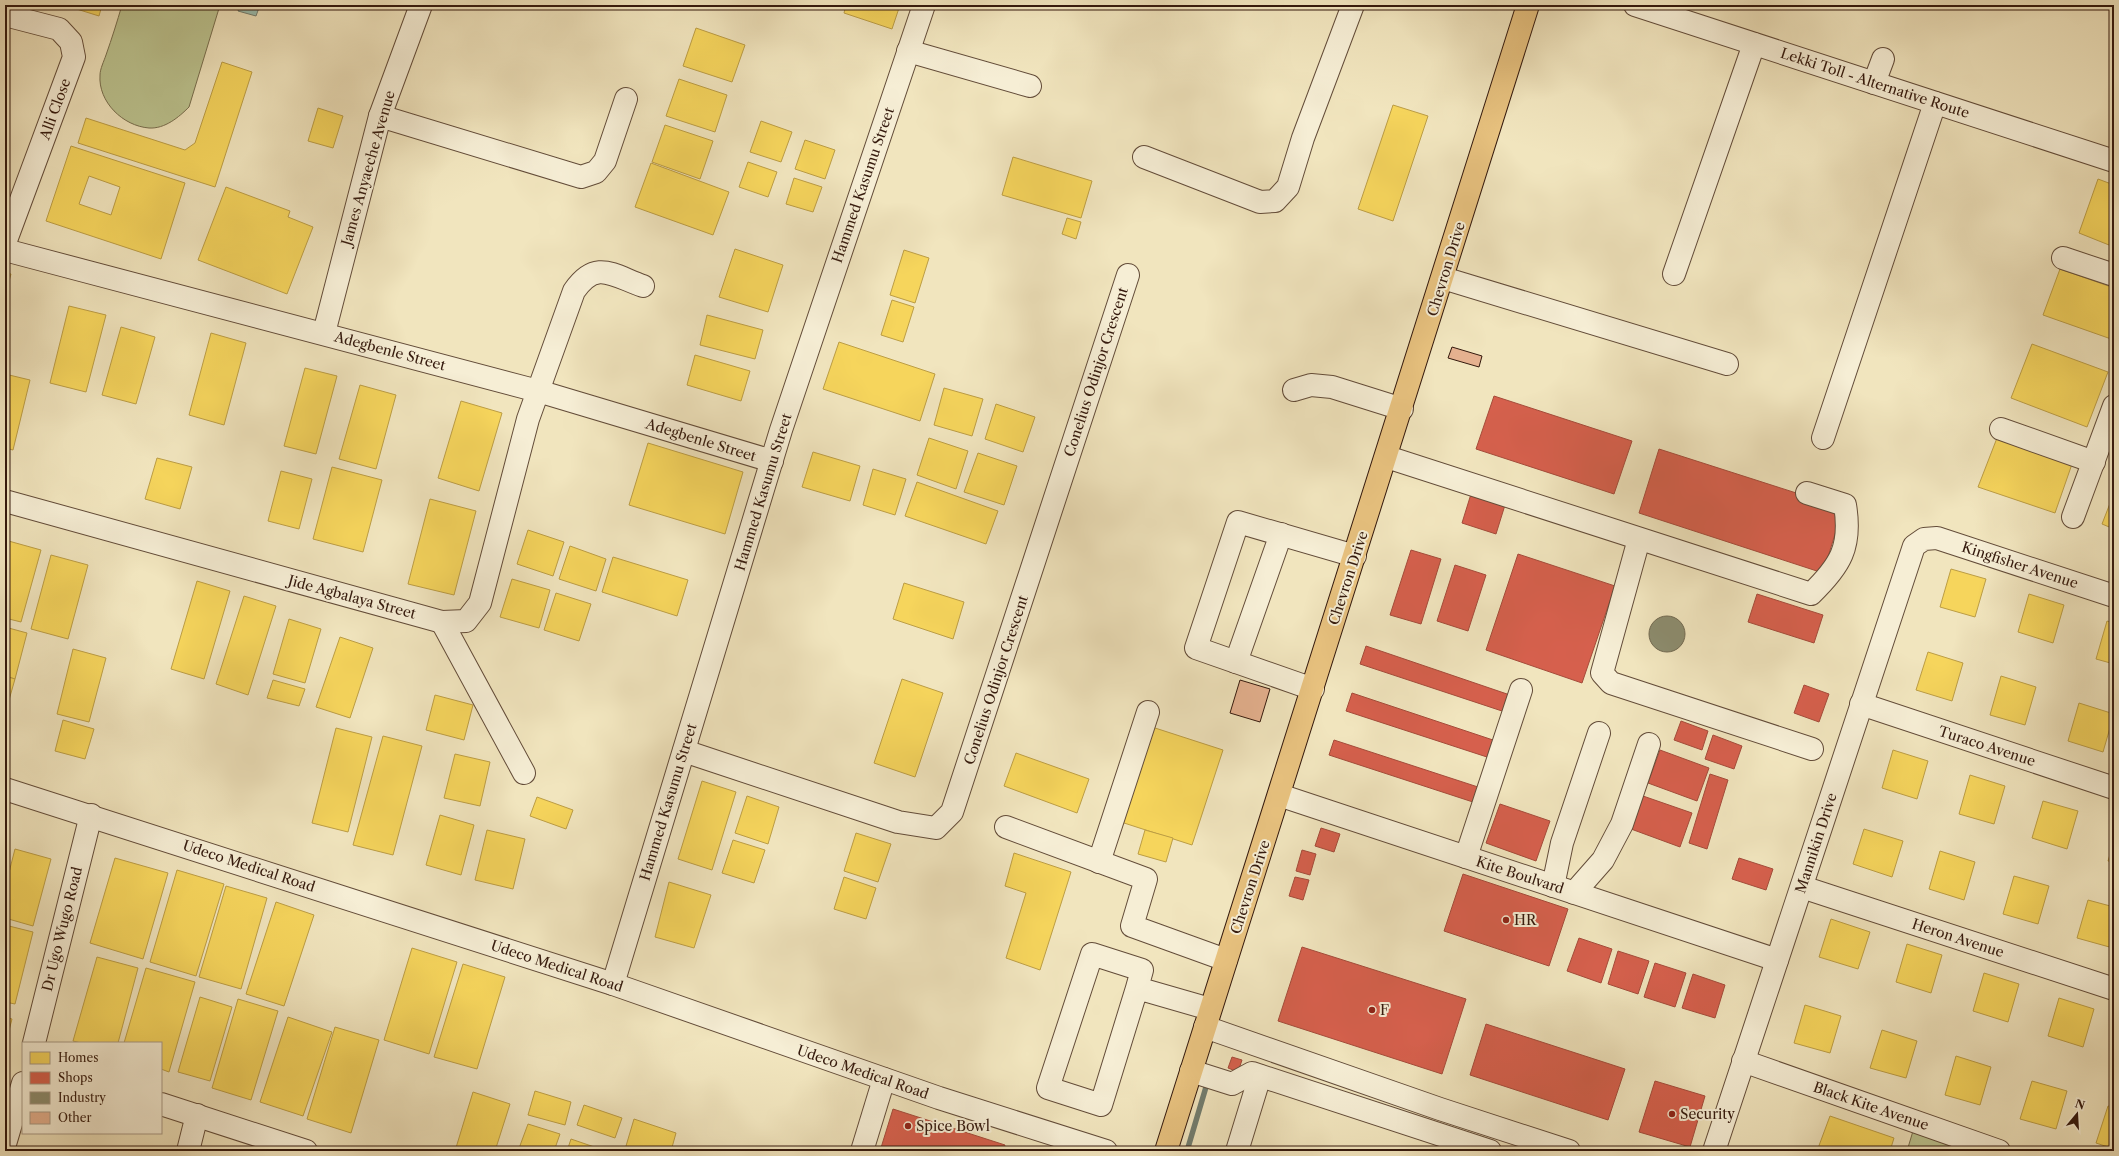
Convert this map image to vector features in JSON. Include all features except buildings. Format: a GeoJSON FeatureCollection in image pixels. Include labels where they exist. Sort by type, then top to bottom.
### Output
{"type":"FeatureCollection","features":[{"type":"Feature","properties":{"kind":"main road","name":"Chevron Drive"},"geometry":{"type":"LineString","coordinates":[[1166,1151],[1190,1071],[1402,409],[1528,5]]}},
{"type":"Feature","properties":{"kind":"street","name":"James Anyaeche Avenue"},"geometry":{"type":"LineString","coordinates":[[324,333],[380,116],[421,5]]}},
{"type":"Feature","properties":{"kind":"street","name":"Hammed Kasumu Street"},"geometry":{"type":"LineString","coordinates":[[613,984],[772,461],[924,5]]}},
{"type":"Feature","properties":{"kind":"street"},"geometry":{"type":"LineString","coordinates":[[1144,157],[1260,202],[1275,201],[1288,187],[1303,138],[1353,5]]}},
{"type":"Feature","properties":{"kind":"street","name":"Lekki Toll - Alternative Route"},"geometry":{"type":"LineString","coordinates":[[1635,5],[2114,160]]}},
{"type":"Feature","properties":{"kind":"street","name":"Alli Close"},"geometry":{"type":"LineString","coordinates":[[5,15],[59,30],[71,42],[74,57],[5,243]]}},
{"type":"Feature","properties":{"kind":"street"},"geometry":{"type":"LineString","coordinates":[[1674,274],[1754,44]]}},
{"type":"Feature","properties":{"kind":"street"},"geometry":{"type":"LineString","coordinates":[[908,51],[1030,86]]}},
{"type":"Feature","properties":{"kind":"street"},"geometry":{"type":"LineString","coordinates":[[1874,83],[1884,59]]}},
{"type":"Feature","properties":{"kind":"street"},"geometry":{"type":"LineString","coordinates":[[380,116],[581,177],[596,172],[605,161],[626,99]]}},
{"type":"Feature","properties":{"kind":"street"},"geometry":{"type":"LineString","coordinates":[[1823,438],[1935,102]]}},
{"type":"Feature","properties":{"kind":"street","name":"Adegbenle Street"},"geometry":{"type":"LineString","coordinates":[[5,250],[324,333],[538,391],[772,461]]}},
{"type":"Feature","properties":{"kind":"street"},"geometry":{"type":"LineString","coordinates":[[2063,258],[2114,275]]}},
{"type":"Feature","properties":{"kind":"street","name":"Jide Agbalaya Street"},"geometry":{"type":"LineString","coordinates":[[5,501],[442,622],[466,621],[480,603],[528,419],[574,291],[581,281],[589,274],[600,271],[643,286]]}},
{"type":"Feature","properties":{"kind":"street","name":"Conelius Odinjor Crescent"},"geometry":{"type":"LineString","coordinates":[[684,751],[898,822],[936,828],[952,812],[1128,275]]}},
{"type":"Feature","properties":{"kind":"street"},"geometry":{"type":"LineString","coordinates":[[1443,278],[1727,364]]}},
{"type":"Feature","properties":{"kind":"street"},"geometry":{"type":"LineString","coordinates":[[1294,390],[1311,385],[1332,387],[1402,409]]}},
{"type":"Feature","properties":{"kind":"street"},"geometry":{"type":"LineString","coordinates":[[2073,517],[2114,406]]}},
{"type":"Feature","properties":{"kind":"street"},"geometry":{"type":"LineString","coordinates":[[2001,430],[2094,462]]}},
{"type":"Feature","properties":{"kind":"street"},"geometry":{"type":"LineString","coordinates":[[1386,457],[1810,594],[1827,578],[1845,549],[1848,522],[1844,505],[1807,494]]}},
{"type":"Feature","properties":{"kind":"street"},"geometry":{"type":"LineString","coordinates":[[1313,689],[1196,648],[1238,522],[1355,556]]}},
{"type":"Feature","properties":{"kind":"street"},"geometry":{"type":"LineString","coordinates":[[1236,662],[1281,534]]}},
{"type":"Feature","properties":{"kind":"street","name":"Kingfisher Avenue"},"geometry":{"type":"LineString","coordinates":[[1924,539],[1937,538],[2114,596]]}},
{"type":"Feature","properties":{"kind":"street"},"geometry":{"type":"LineString","coordinates":[[1639,539],[1602,674],[1611,683],[1812,749]]}},
{"type":"Feature","properties":{"kind":"street","name":"Mannikin Drive"},"geometry":{"type":"LineString","coordinates":[[1714,1151],[1743,1061],[1769,958],[1802,887],[1910,555],[1914,546],[1924,539]]}},
{"type":"Feature","properties":{"kind":"street"},"geometry":{"type":"LineString","coordinates":[[442,622],[524,773]]}},
{"type":"Feature","properties":{"kind":"street"},"geometry":{"type":"LineString","coordinates":[[1466,857],[1521,690]]}},
{"type":"Feature","properties":{"kind":"street","name":"Turaco Avenue"},"geometry":{"type":"LineString","coordinates":[[1861,704],[2114,788]]}},
{"type":"Feature","properties":{"kind":"street"},"geometry":{"type":"LineString","coordinates":[[1099,862],[1148,712]]}},
{"type":"Feature","properties":{"kind":"street"},"geometry":{"type":"LineString","coordinates":[[1553,886],[1562,843],[1599,733]]}},
{"type":"Feature","properties":{"kind":"street"},"geometry":{"type":"LineString","coordinates":[[1574,893],[1603,860],[1622,824],[1648,744]]}},
{"type":"Feature","properties":{"kind":"street","name":"Udeco Medical Road"},"geometry":{"type":"LineString","coordinates":[[5,789],[91,815],[613,984],[884,1079],[1106,1151]]}},
{"type":"Feature","properties":{"kind":"street","name":"Kite Boulvard"},"geometry":{"type":"LineString","coordinates":[[1279,795],[1769,958]]}},
{"type":"Feature","properties":{"kind":"street","name":"Dr Ugo Wugo Road"},"geometry":{"type":"LineString","coordinates":[[34,1042],[91,815]]}},
{"type":"Feature","properties":{"kind":"street"},"geometry":{"type":"LineString","coordinates":[[1006,827],[1146,879],[1132,926],[1226,960]]}},
{"type":"Feature","properties":{"kind":"street","name":"Heron Avenue"},"geometry":{"type":"LineString","coordinates":[[1802,887],[2114,989]]}},
{"type":"Feature","properties":{"kind":"street"},"geometry":{"type":"LineString","coordinates":[[1092,954],[1142,970],[1137,988],[1102,1105],[1048,1088],[1092,954]]}},
{"type":"Feature","properties":{"kind":"street"},"geometry":{"type":"LineString","coordinates":[[1137,988],[1207,1018],[1440,1109],[1569,1151]]}},
{"type":"Feature","properties":{"kind":"street","name":"Black Kite Avenue"},"geometry":{"type":"LineString","coordinates":[[1743,1061],[1999,1151]]}},
{"type":"Feature","properties":{"kind":"street"},"geometry":{"type":"LineString","coordinates":[[1190,1071],[1232,1084],[1252,1073],[1490,1151]]}},
{"type":"Feature","properties":{"kind":"street"},"geometry":{"type":"LineString","coordinates":[[1237,1151],[1260,1076]]}},
{"type":"Feature","properties":{"kind":"street"},"geometry":{"type":"LineString","coordinates":[[862,1151],[884,1079]]}},
{"type":"Feature","properties":{"kind":"street"},"geometry":{"type":"LineString","coordinates":[[5,1144],[11,1104],[22,1085]]}},
{"type":"Feature","properties":{"kind":"street"},"geometry":{"type":"LineString","coordinates":[[162,1104],[306,1151]]}},
{"type":"Feature","properties":{"kind":"street"},"geometry":{"type":"LineString","coordinates":[[188,1151],[197,1116]]}},
{"type":"Feature","properties":{"kind":"green space"},"geometry":{"type":"Polygon","coordinates":[[[122,5],[220,5],[189,107],[181,115],[161,127],[149,128],[130,123],[114,111],[103,94],[100,85],[101,70],[122,5]]]}},
{"type":"Feature","properties":{"kind":"green space"},"geometry":{"type":"Polygon","coordinates":[[[1913,1131],[1977,1151],[1907,1151],[1913,1131]]]}},
{"type":"Feature","properties":{"kind":"shaded area"},"geometry":{"type":"Polygon","coordinates":[[[240,5],[260,5],[256,16],[238,11],[240,5]]]}},
{"type":"Feature","properties":{"kind":"waterway"},"geometry":{"type":"LineString","coordinates":[[1187,1151],[1206,1087]]}},
{"type":"Feature","properties":{"kind":"place","name":"HR"},"geometry":{"type":"Point","coordinates":[1506,920]}},
{"type":"Feature","properties":{"kind":"place","name":"F"},"geometry":{"type":"Point","coordinates":[1372,1010]}},
{"type":"Feature","properties":{"kind":"place","name":"Security"},"geometry":{"type":"Point","coordinates":[1672,1114]}},
{"type":"Feature","properties":{"kind":"place","name":"Spice Bowl"},"geometry":{"type":"Point","coordinates":[908,1126]}}]}
